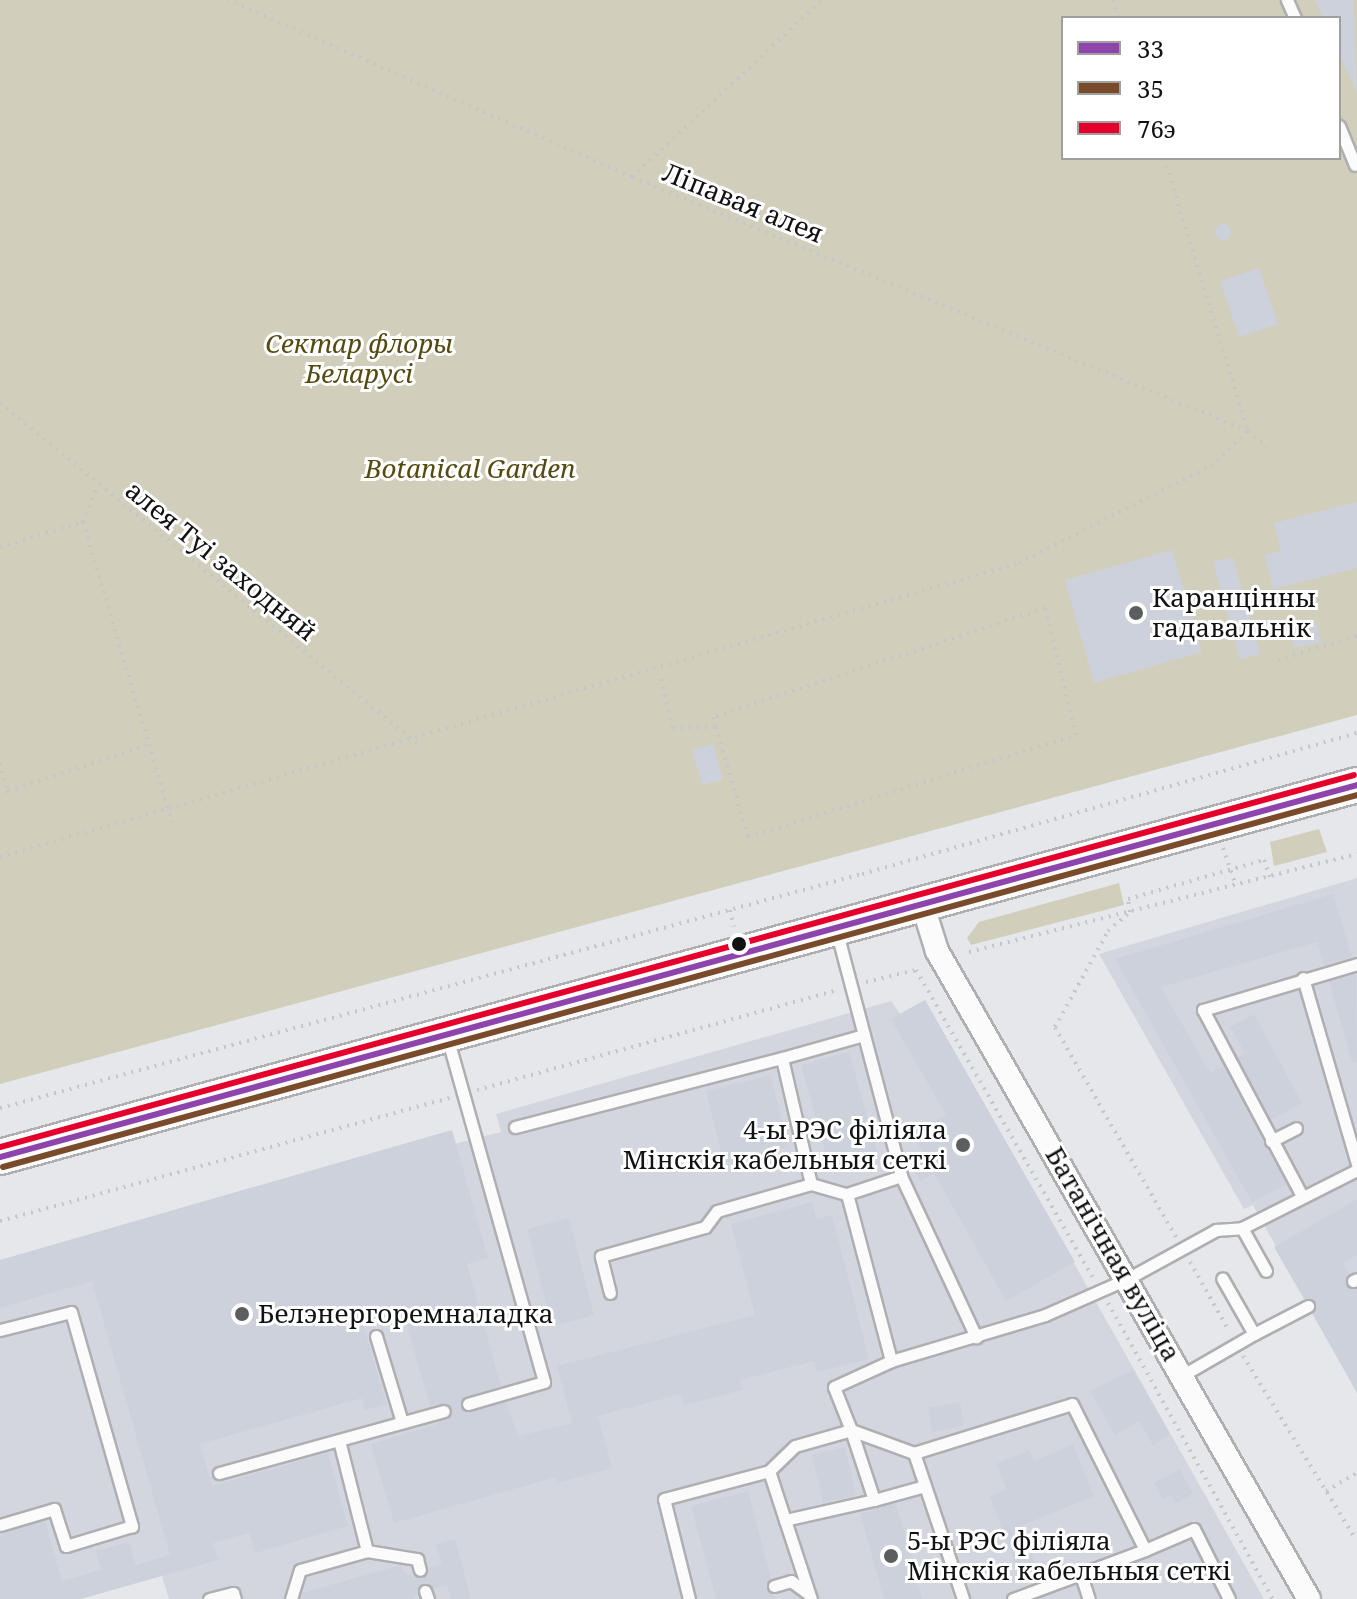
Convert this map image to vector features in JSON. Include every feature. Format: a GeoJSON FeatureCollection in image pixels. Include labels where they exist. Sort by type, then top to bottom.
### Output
{"type":"FeatureCollection","features":[{"type":"Feature","properties":{"kind":"main road"},"geometry":{"type":"LineString","coordinates":[[0,1157],[1357,785]]}},
{"type":"Feature","properties":{"kind":"street","name":"Батанічная вуліца"},"geometry":{"type":"LineString","coordinates":[[923,906],[937,951],[1309,1599]]}},
{"type":"Feature","properties":{"kind":"lane"},"geometry":{"type":"LineString","coordinates":[[1341,131],[1355,165]]}},
{"type":"Feature","properties":{"kind":"lane"},"geometry":{"type":"LineString","coordinates":[[836,930],[901,1176],[976,1337]]}},
{"type":"Feature","properties":{"kind":"lane"},"geometry":{"type":"LineString","coordinates":[[1302,1196],[1203,1018],[1207,1004],[1357,964]]}},
{"type":"Feature","properties":{"kind":"lane"},"geometry":{"type":"LineString","coordinates":[[1303,978],[1357,1164]]}},
{"type":"Feature","properties":{"kind":"lane"},"geometry":{"type":"LineString","coordinates":[[446,1035],[544,1382],[468,1404]]}},
{"type":"Feature","properties":{"kind":"lane"},"geometry":{"type":"LineString","coordinates":[[515,1127],[864,1035]]}},
{"type":"Feature","properties":{"kind":"lane"},"geometry":{"type":"LineString","coordinates":[[782,1058],[811,1184]]}},
{"type":"Feature","properties":{"kind":"lane"},"geometry":{"type":"LineString","coordinates":[[1271,1141],[1296,1128]]}},
{"type":"Feature","properties":{"kind":"lane"},"geometry":{"type":"LineString","coordinates":[[874,1500],[834,1387],[891,1361],[1045,1315],[1127,1279],[1216,1230],[1242,1228],[1357,1170]]}},
{"type":"Feature","properties":{"kind":"lane"},"geometry":{"type":"LineString","coordinates":[[610,1293],[601,1256],[705,1227],[717,1211],[811,1184],[847,1194],[901,1176]]}},
{"type":"Feature","properties":{"kind":"lane"},"geometry":{"type":"LineString","coordinates":[[847,1194],[891,1361]]}},
{"type":"Feature","properties":{"kind":"lane"},"geometry":{"type":"LineString","coordinates":[[1242,1228],[1266,1271]]}},
{"type":"Feature","properties":{"kind":"lane"},"geometry":{"type":"LineString","coordinates":[[1222,1278],[1254,1334]]}},
{"type":"Feature","properties":{"kind":"lane"},"geometry":{"type":"LineString","coordinates":[[1183,1375],[1236,1343],[1308,1306]]}},
{"type":"Feature","properties":{"kind":"lane"},"geometry":{"type":"LineString","coordinates":[[0,1330],[71,1312],[132,1526],[66,1546],[54,1509],[0,1525]]}},
{"type":"Feature","properties":{"kind":"lane"},"geometry":{"type":"LineString","coordinates":[[376,1336],[402,1422]]}},
{"type":"Feature","properties":{"kind":"lane"},"geometry":{"type":"LineString","coordinates":[[689,1599],[664,1499],[769,1471],[795,1446],[851,1430],[914,1453],[1072,1404],[1145,1550]]}},
{"type":"Feature","properties":{"kind":"lane"},"geometry":{"type":"LineString","coordinates":[[219,1473],[444,1411]]}},
{"type":"Feature","properties":{"kind":"lane"},"geometry":{"type":"LineString","coordinates":[[339,1440],[367,1551]]}},
{"type":"Feature","properties":{"kind":"lane"},"geometry":{"type":"LineString","coordinates":[[914,1453],[963,1599]]}},
{"type":"Feature","properties":{"kind":"lane"},"geometry":{"type":"LineString","coordinates":[[769,1471],[810,1598]]}},
{"type":"Feature","properties":{"kind":"lane"},"geometry":{"type":"LineString","coordinates":[[785,1520],[925,1486]]}},
{"type":"Feature","properties":{"kind":"lane"},"geometry":{"type":"LineString","coordinates":[[1013,1599],[1194,1529],[1229,1599]]}},
{"type":"Feature","properties":{"kind":"lane"},"geometry":{"type":"LineString","coordinates":[[291,1599],[300,1570],[367,1551],[417,1559],[420,1570]]}},
{"type":"Feature","properties":{"kind":"lane"},"geometry":{"type":"LineString","coordinates":[[1081,1575],[1089,1599]]}},
{"type":"Feature","properties":{"kind":"lane"},"geometry":{"type":"LineString","coordinates":[[774,1586],[791,1581],[810,1598]]}},
{"type":"Feature","properties":{"kind":"lane"},"geometry":{"type":"LineString","coordinates":[[209,1599],[233,1593],[235,1599]]}},
{"type":"Feature","properties":{"kind":"path","name":"Ліпавая алея"},"geometry":{"type":"LineString","coordinates":[[228,0],[632,177],[1248,431],[1267,447]]}},
{"type":"Feature","properties":{"kind":"path"},"geometry":{"type":"LineString","coordinates":[[632,177],[822,0]]}},
{"type":"Feature","properties":{"kind":"path"},"geometry":{"type":"LineString","coordinates":[[0,857],[1019,563],[1211,466],[1248,431],[1165,160]]}},
{"type":"Feature","properties":{"kind":"path","name":"алея Туі заходняй"},"geometry":{"type":"LineString","coordinates":[[0,403],[420,746]]}},
{"type":"Feature","properties":{"kind":"path"},"geometry":{"type":"LineString","coordinates":[[98,485],[83,522],[172,822]]}},
{"type":"Feature","properties":{"kind":"path"},"geometry":{"type":"LineString","coordinates":[[0,547],[83,522]]}},
{"type":"Feature","properties":{"kind":"path"},"geometry":{"type":"LineString","coordinates":[[1045,608],[1076,735],[748,837],[716,727],[713,717],[1045,608]]}},
{"type":"Feature","properties":{"kind":"path"},"geometry":{"type":"LineString","coordinates":[[1278,660],[1357,636]]}},
{"type":"Feature","properties":{"kind":"path"},"geometry":{"type":"LineString","coordinates":[[661,679],[673,728],[716,727]]}},
{"type":"Feature","properties":{"kind":"path"},"geometry":{"type":"LineString","coordinates":[[0,1108],[862,874],[1357,733]]}},
{"type":"Feature","properties":{"kind":"path"},"geometry":{"type":"LineString","coordinates":[[0,793],[150,744]]}},
{"type":"Feature","properties":{"kind":"path"},"geometry":{"type":"LineString","coordinates":[[0,763],[8,791]]}},
{"type":"Feature","properties":{"kind":"path"},"geometry":{"type":"LineString","coordinates":[[1214,823],[1236,885]]}},
{"type":"Feature","properties":{"kind":"path"},"geometry":{"type":"LineString","coordinates":[[969,952],[1357,854]]}},
{"type":"Feature","properties":{"kind":"path"},"geometry":{"type":"LineString","coordinates":[[1130,912],[1128,899],[1264,860],[1270,877]]}},
{"type":"Feature","properties":{"kind":"path"},"geometry":{"type":"LineString","coordinates":[[1130,912],[1108,931],[1055,1027],[1236,1343],[1353,1535]]}},
{"type":"Feature","properties":{"kind":"path"},"geometry":{"type":"LineString","coordinates":[[1326,1491],[1357,1473]]}},
{"type":"Feature","properties":{"kind":"shaded area"},"geometry":{"type":"Polygon","coordinates":[[[1357,878],[1356,1390],[1253,1205],[1244,1209],[1099,954],[1357,878]]]}},
{"type":"Feature","properties":{"kind":"shaded area"},"geometry":{"type":"Polygon","coordinates":[[[925,1000],[1264,1599],[169,1599],[162,1576],[0,1599],[0,1260],[501,1132],[496,1114],[891,1001],[900,1014],[925,1000]]]}},
{"type":"Feature","properties":{"kind":"green space","name":"Botanical Garden"},"geometry":{"type":"Polygon","coordinates":[[[0,0],[1357,0],[1357,715],[0,1084],[0,0]]]}},
{"type":"Feature","properties":{"kind":"green space"},"geometry":{"type":"Polygon","coordinates":[[[1319,829],[1327,852],[1274,866],[1270,842],[1319,829]]]}},
{"type":"Feature","properties":{"kind":"green space"},"geometry":{"type":"Polygon","coordinates":[[[1119,883],[1124,905],[971,945],[967,938],[979,922],[1119,883]]]}},
{"type":"Feature","properties":{"kind":"building"},"geometry":{"type":"Polygon","coordinates":[[[1315,0],[1353,0],[1357,93],[1341,57],[1341,16],[1322,16],[1315,0]]]}},
{"type":"Feature","properties":{"kind":"building"},"geometry":{"type":"Polygon","coordinates":[[[1220,224],[1226,224],[1231,232],[1229,238],[1220,240],[1215,235],[1215,229],[1220,224]]]}},
{"type":"Feature","properties":{"kind":"building"},"geometry":{"type":"Polygon","coordinates":[[[1259,268],[1278,324],[1239,337],[1220,281],[1259,268]]]}},
{"type":"Feature","properties":{"kind":"building"},"geometry":{"type":"Polygon","coordinates":[[[1357,502],[1357,568],[1273,589],[1265,555],[1281,551],[1274,523],[1357,502]]]}},
{"type":"Feature","properties":{"kind":"building","name":"Каранцінны гадавальнік"},"geometry":{"type":"Polygon","coordinates":[[[1172,550],[1202,652],[1094,683],[1065,580],[1172,550]]]}},
{"type":"Feature","properties":{"kind":"building"},"geometry":{"type":"Polygon","coordinates":[[[1233,557],[1260,654],[1240,660],[1213,562],[1233,557]]]}},
{"type":"Feature","properties":{"kind":"building"},"geometry":{"type":"Polygon","coordinates":[[[1316,622],[1321,642],[1294,648],[1290,628],[1316,622]]]}},
{"type":"Feature","properties":{"kind":"building"},"geometry":{"type":"Polygon","coordinates":[[[713,744],[723,779],[702,785],[692,750],[713,744]]]}},
{"type":"Feature","properties":{"kind":"building"},"geometry":{"type":"Polygon","coordinates":[[[1333,894],[1352,957],[1324,965],[1317,942],[1161,987],[1210,1073],[1223,1066],[1286,1184],[1252,1202],[1115,959],[1333,894]]]}},
{"type":"Feature","properties":{"kind":"building"},"geometry":{"type":"Polygon","coordinates":[[[1356,973],[1357,1062],[1352,1062],[1329,981],[1356,973]]]}},
{"type":"Feature","properties":{"kind":"building","name":"4-ы РЭС філіяла Мінскія кабельныя сеткі"},"geometry":{"type":"Polygon","coordinates":[[[925,1000],[1075,1262],[1006,1301],[934,1173],[921,1181],[911,1164],[925,1156],[912,1134],[946,1115],[891,1019],[925,1000]]]}},
{"type":"Feature","properties":{"kind":"building"},"geometry":{"type":"Polygon","coordinates":[[[1254,1014],[1302,1103],[1271,1120],[1238,1057],[1245,1053],[1230,1027],[1254,1014]]]}},
{"type":"Feature","properties":{"kind":"building"},"geometry":{"type":"Polygon","coordinates":[[[849,1052],[879,1158],[831,1172],[801,1065],[849,1052]]]}},
{"type":"Feature","properties":{"kind":"building"},"geometry":{"type":"Polygon","coordinates":[[[771,1075],[788,1147],[724,1163],[706,1091],[771,1075]]]}},
{"type":"Feature","properties":{"kind":"building"},"geometry":{"type":"Polygon","coordinates":[[[452,1130],[488,1258],[467,1264],[501,1386],[462,1398],[463,1411],[506,1402],[518,1436],[572,1423],[557,1366],[755,1315],[731,1224],[812,1202],[817,1219],[832,1215],[869,1359],[817,1372],[814,1361],[740,1380],[742,1390],[684,1405],[681,1394],[598,1416],[612,1468],[557,1483],[556,1477],[394,1523],[371,1444],[435,1425],[452,1412],[447,1403],[430,1406],[402,1308],[362,1320],[386,1404],[365,1410],[362,1398],[200,1444],[212,1486],[328,1453],[348,1526],[255,1553],[249,1533],[213,1543],[218,1560],[81,1599],[0,1599],[0,1533],[45,1521],[62,1581],[101,1570],[96,1551],[129,1542],[136,1565],[170,1555],[92,1281],[0,1308],[0,1260],[452,1130]]]}},
{"type":"Feature","properties":{"kind":"building"},"geometry":{"type":"Polygon","coordinates":[[[1357,1199],[1357,1255],[1343,1263],[1349,1274],[1346,1285],[1357,1288],[1357,1393],[1312,1313],[1315,1301],[1304,1299],[1274,1247],[1357,1199]]]}},
{"type":"Feature","properties":{"kind":"building"},"geometry":{"type":"Polygon","coordinates":[[[569,1218],[594,1315],[552,1326],[527,1229],[569,1218]]]}},
{"type":"Feature","properties":{"kind":"building"},"geometry":{"type":"Polygon","coordinates":[[[1133,1370],[1170,1434],[1153,1445],[1139,1421],[1115,1435],[1090,1391],[1133,1370]]]}},
{"type":"Feature","properties":{"kind":"building"},"geometry":{"type":"Polygon","coordinates":[[[960,1402],[964,1426],[932,1432],[928,1408],[960,1402]]]}},
{"type":"Feature","properties":{"kind":"building"},"geometry":{"type":"Polygon","coordinates":[[[1073,1444],[1094,1496],[1021,1526],[1039,1574],[1021,1580],[990,1496],[1007,1489],[996,1464],[1029,1450],[1034,1461],[1073,1444]]]}},
{"type":"Feature","properties":{"kind":"building"},"geometry":{"type":"Polygon","coordinates":[[[845,1447],[856,1495],[823,1503],[812,1455],[845,1447]]]}},
{"type":"Feature","properties":{"kind":"building"},"geometry":{"type":"Polygon","coordinates":[[[1180,1469],[1193,1494],[1175,1504],[1171,1495],[1163,1499],[1154,1483],[1180,1469]]]}},
{"type":"Feature","properties":{"kind":"building"},"geometry":{"type":"Polygon","coordinates":[[[748,1491],[771,1578],[766,1588],[777,1599],[716,1599],[691,1506],[748,1491]]]}},
{"type":"Feature","properties":{"kind":"building","name":"5-ы РЭС філіяла Мінскія кабельныя сеткі"},"geometry":{"type":"Polygon","coordinates":[[[896,1503],[922,1599],[884,1599],[860,1513],[896,1503]]]}},
{"type":"Feature","properties":{"kind":"building"},"geometry":{"type":"Polygon","coordinates":[[[455,1539],[471,1599],[451,1599],[447,1585],[433,1589],[426,1583],[413,1599],[300,1599],[302,1593],[401,1565],[405,1574],[423,1578],[428,1568],[442,1564],[436,1544],[455,1539]]]}},
{"type":"Feature","properties":{"kind":"transit line","name":"76э"},"geometry":{"type":"LineString","coordinates":[[0,1147],[1354,775]]}},
{"type":"Feature","properties":{"kind":"transit line","name":"33"},"geometry":{"type":"LineString","coordinates":[[0,1157],[1357,785]]}},
{"type":"Feature","properties":{"kind":"transit line","name":"35"},"geometry":{"type":"LineString","coordinates":[[3,1167],[1357,795]]}},
{"type":"Feature","properties":{"kind":"place","name":"Каранцінны гадавальнік"},"geometry":{"type":"Point","coordinates":[1136,613]}},
{"type":"Feature","properties":{"kind":"place","name":"4-ы РЭС філіяла Мінскія кабельныя сеткі"},"geometry":{"type":"Point","coordinates":[963,1145]}},
{"type":"Feature","properties":{"kind":"place","name":"Белэнергоремналадка"},"geometry":{"type":"Point","coordinates":[242,1314]}},
{"type":"Feature","properties":{"kind":"place","name":"5-ы РЭС філіяла Мінскія кабельныя сеткі"},"geometry":{"type":"Point","coordinates":[891,1556]}},
{"type":"Feature","properties":{"kind":"park label","name":"Сектар флоры Беларусі"},"geometry":{"type":"Point","coordinates":[359,359]}}]}
